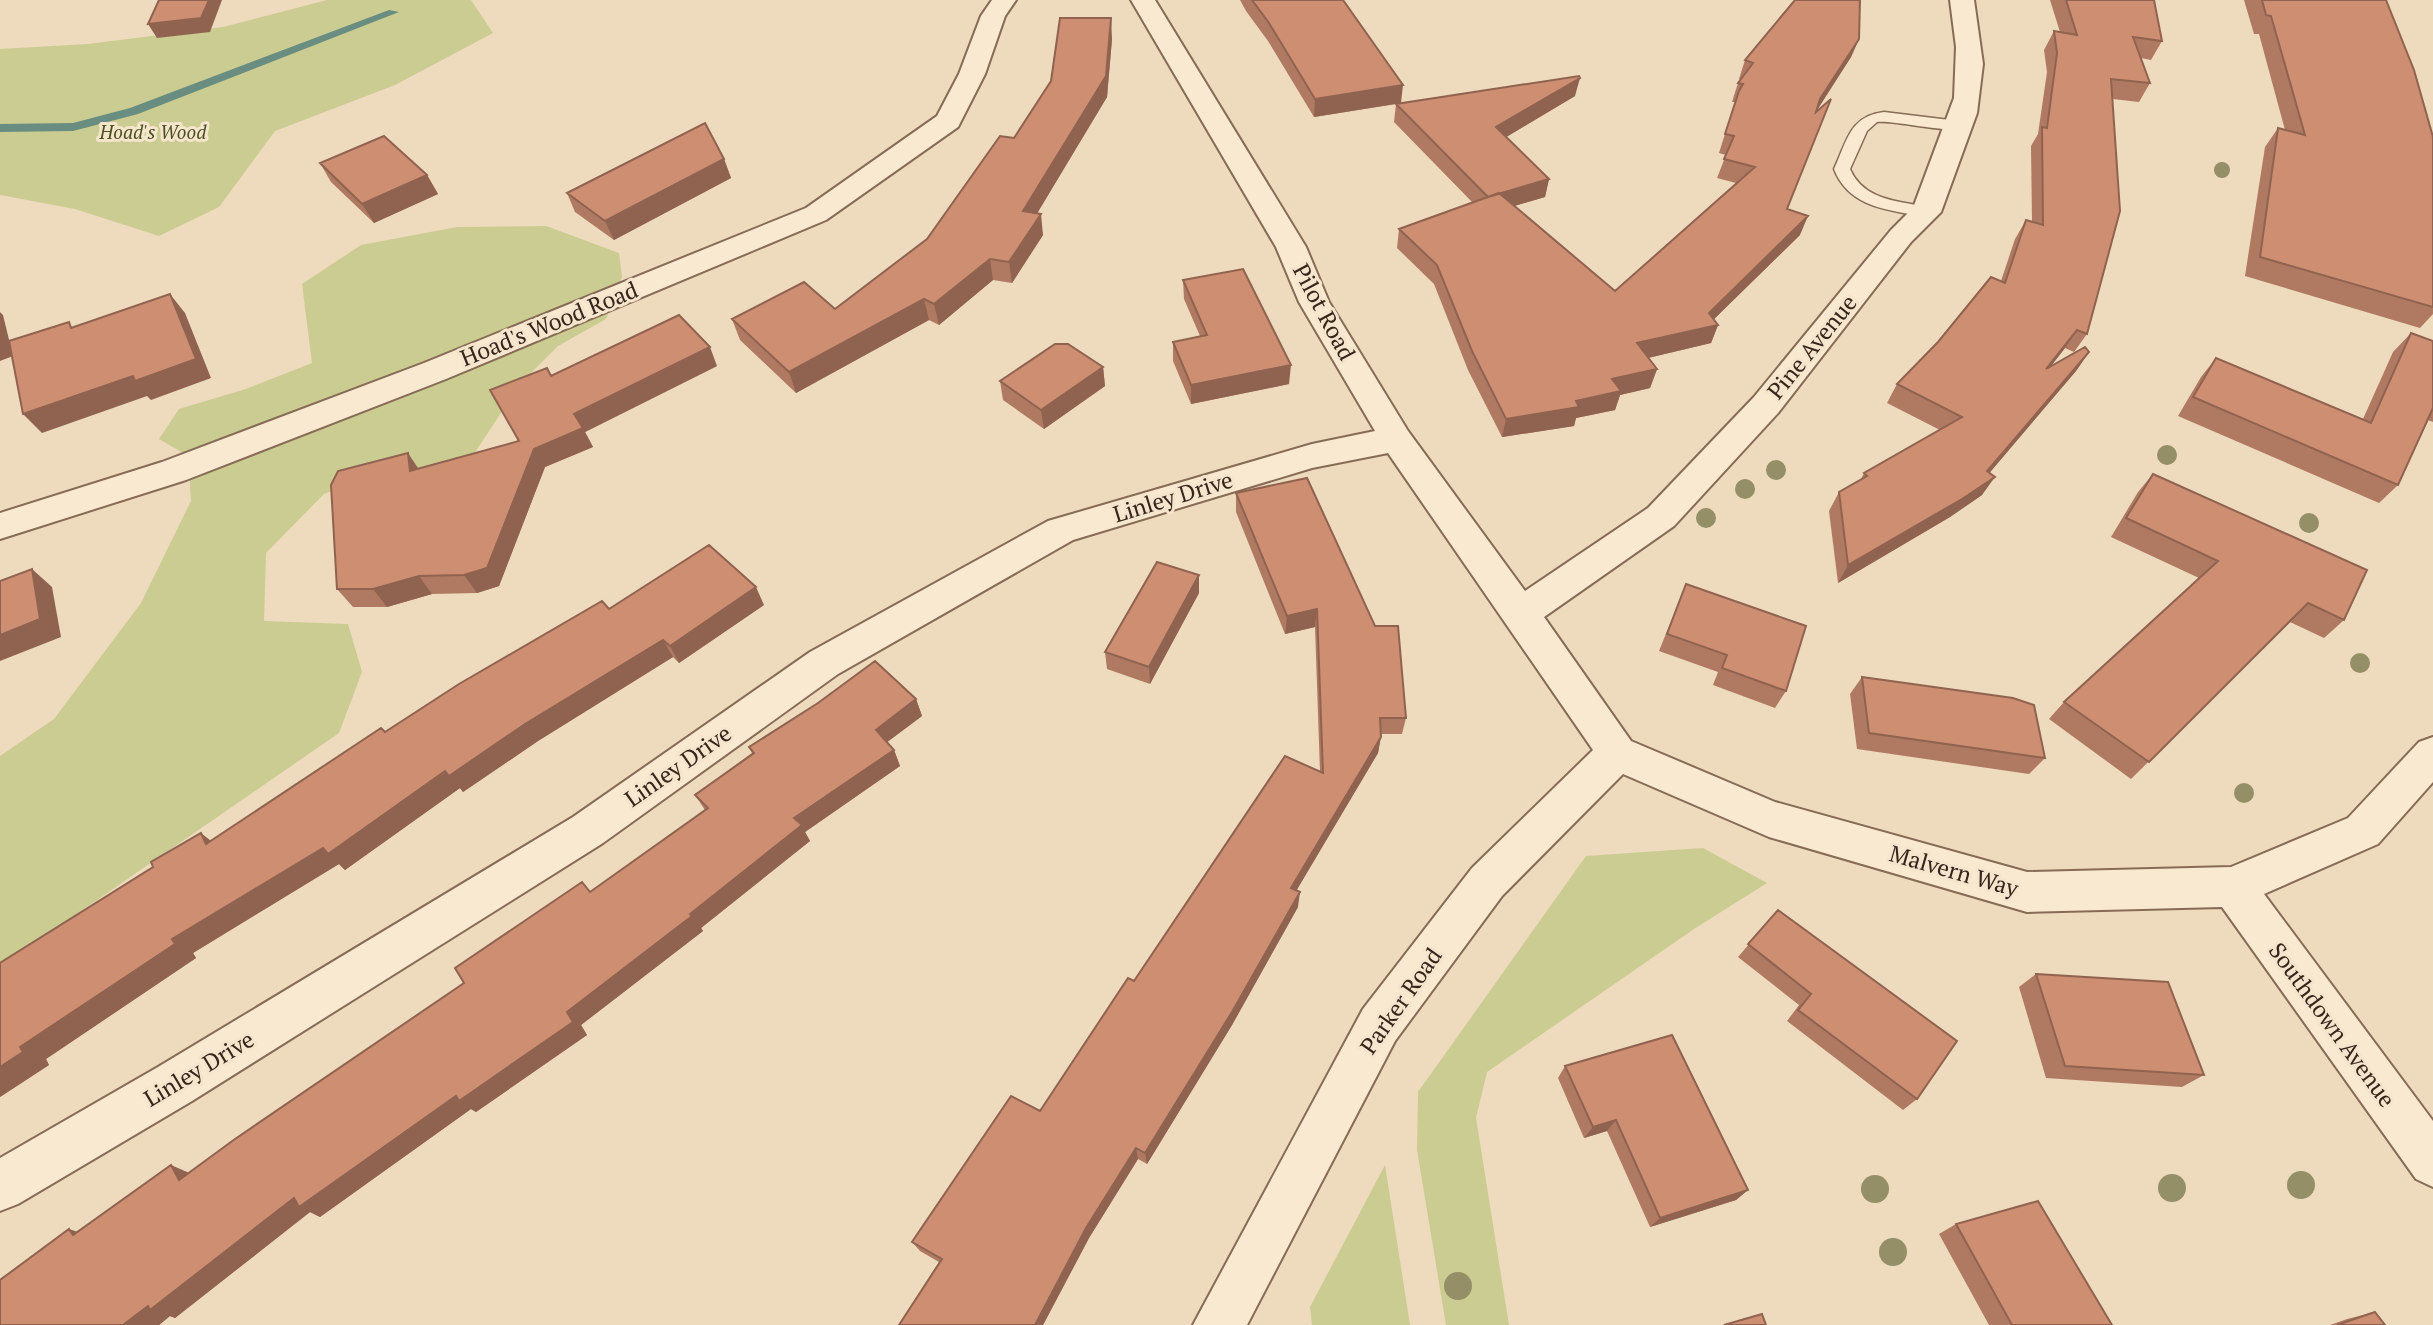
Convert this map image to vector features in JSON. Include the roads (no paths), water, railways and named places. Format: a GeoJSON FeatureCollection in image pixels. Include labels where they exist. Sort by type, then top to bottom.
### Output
{"type":"FeatureCollection","features":[{"type":"Feature","properties":{"kind":"street","name":"Hoad's Wood Road"},"geometry":{"type":"LineString","coordinates":[[0,526],[187,466],[435,371],[816,214],[948,121],[972,75],[993,16],[1004,0]]}},
{"type":"Feature","properties":{"kind":"street","name":"Pilot Road"},"geometry":{"type":"LineString","coordinates":[[1143,0],[1291,247],[1314,302],[1396,439],[1521,613]]}},
{"type":"Feature","properties":{"kind":"street","name":"Pine Avenue"},"geometry":{"type":"LineString","coordinates":[[1521,613],[1661,517],[1766,405],[1901,236],[1926,212],[1958,126],[1966,114],[1971,40],[1962,0]]}},
{"type":"Feature","properties":{"kind":"street","name":"Linley Drive"},"geometry":{"type":"LineString","coordinates":[[0,1186],[187,1077],[588,830],[824,663],[1061,530],[1312,456],[1396,439]]}},
{"type":"Feature","properties":{"kind":"street"},"geometry":{"type":"LineString","coordinates":[[1521,613],[1617,753]]}},
{"type":"Feature","properties":{"kind":"street","name":"Malvern Way"},"geometry":{"type":"LineString","coordinates":[[1617,753],[1769,819],[2027,892],[2233,887],[2363,831],[2433,754]]}},
{"type":"Feature","properties":{"kind":"street","name":"Parker Road"},"geometry":{"type":"LineString","coordinates":[[1219,1325],[1379,1025],[1487,882],[1617,753]]}},
{"type":"Feature","properties":{"kind":"street","name":"Southdown Avenue"},"geometry":{"type":"LineString","coordinates":[[2233,887],[2433,1162]]}},
{"type":"Feature","properties":{"kind":"lane"},"geometry":{"type":"LineString","coordinates":[[1926,212],[1874,201],[1849,186],[1842,169],[1866,122],[1874,117],[1888,116],[1958,126]]}},
{"type":"Feature","properties":{"kind":"waterway"},"geometry":{"type":"LineString","coordinates":[[0,128],[73,127],[134,111],[393,12]]}},
{"type":"Feature","properties":{"kind":"park label","name":"Hoad's Wood"},"geometry":{"type":"Point","coordinates":[153,132]}}]}
